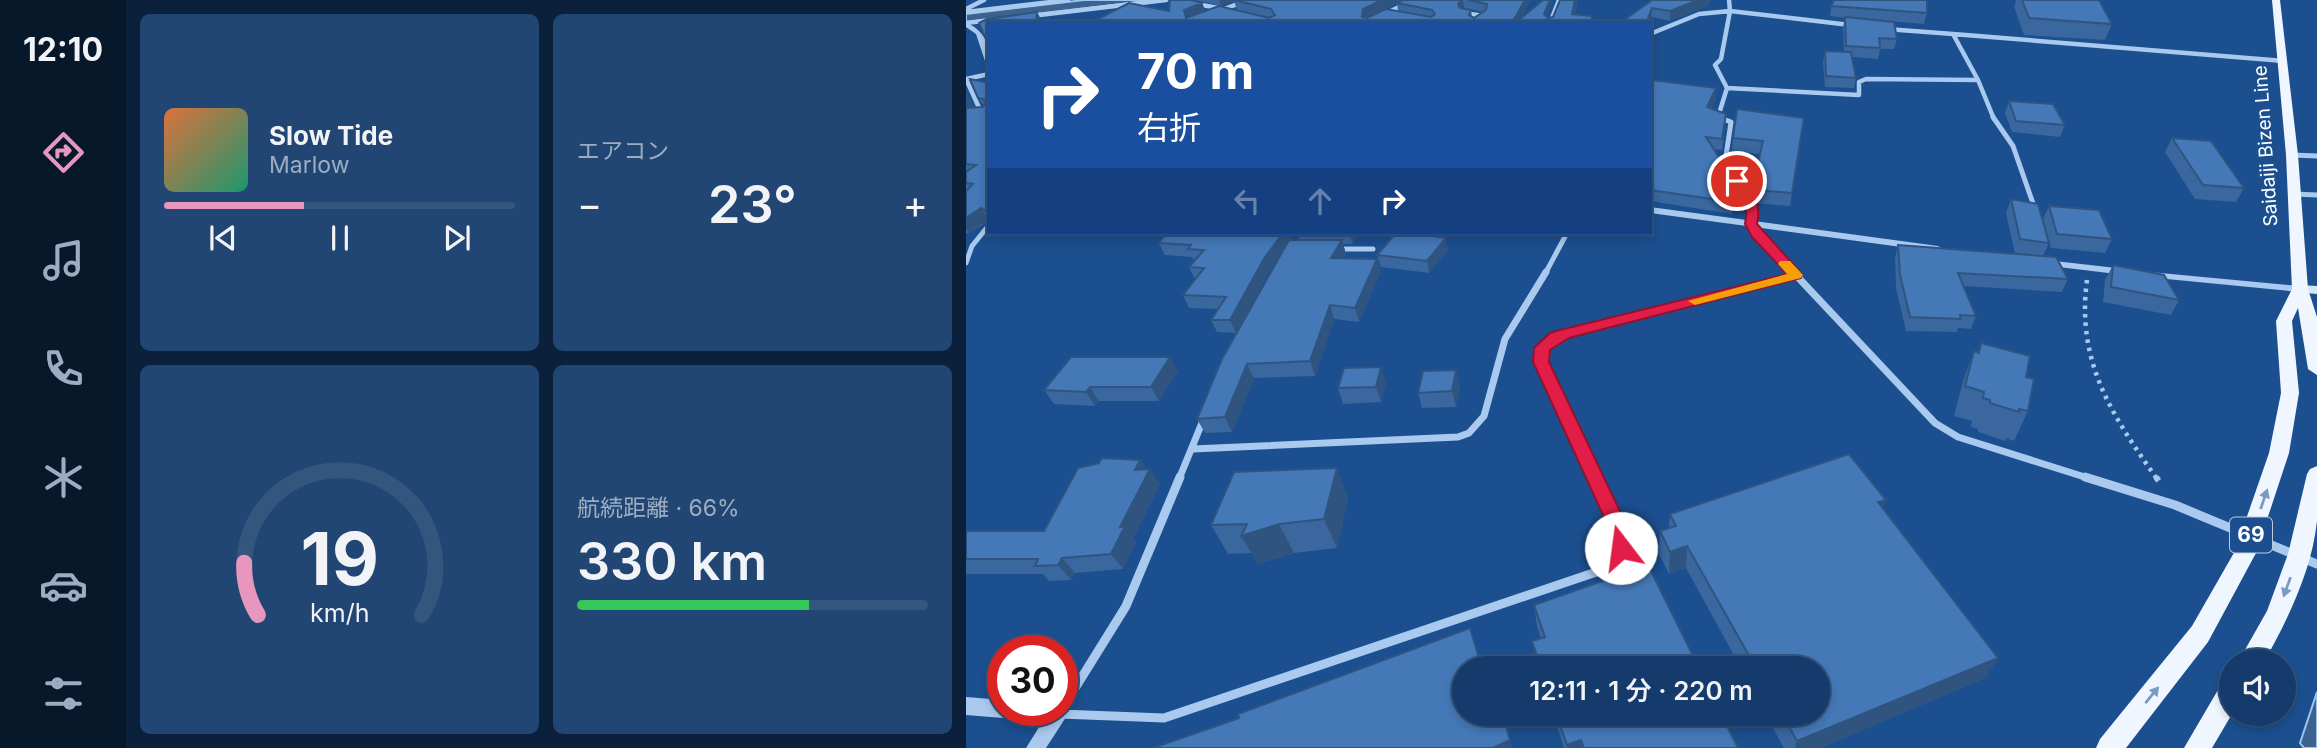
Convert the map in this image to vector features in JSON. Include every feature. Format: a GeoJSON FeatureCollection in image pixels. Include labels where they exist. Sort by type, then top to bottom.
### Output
{"type":"FeatureCollection","features":[{"type":"Feature","properties":{"kind":"main road","name":"Saidaiji Bizen Line"},"geometry":{"type":"LineString","coordinates":[[2276,0],[2284,61],[2294,194],[2309,289],[2317,369]]}},
{"type":"Feature","properties":{"kind":"main road","name":"69"},"geometry":{"type":"LineString","coordinates":[[2109,748],[2200,634],[2245,553],[2279,453],[2290,393],[2284,321],[2309,289]]}},
{"type":"Feature","properties":{"kind":"main road","name":"69"},"geometry":{"type":"LineString","coordinates":[[2258,649],[2308,559],[2317,474]]}},
{"type":"Feature","properties":{"kind":"main road"},"geometry":{"type":"LineString","coordinates":[[2197,748],[2219,712]]}},
{"type":"Feature","properties":{"kind":"street"},"geometry":{"type":"LineString","coordinates":[[966,10],[984,0]]}},
{"type":"Feature","properties":{"kind":"street"},"geometry":{"type":"LineString","coordinates":[[966,10],[1068,0]]}},
{"type":"Feature","properties":{"kind":"street"},"geometry":{"type":"LineString","coordinates":[[1029,16],[1166,0]]}},
{"type":"Feature","properties":{"kind":"street"},"geometry":{"type":"LineString","coordinates":[[1176,0],[1235,12]]}},
{"type":"Feature","properties":{"kind":"street"},"geometry":{"type":"LineString","coordinates":[[1214,13],[1248,0]]}},
{"type":"Feature","properties":{"kind":"street"},"geometry":{"type":"LineString","coordinates":[[1371,21],[1413,0]]}},
{"type":"Feature","properties":{"kind":"street"},"geometry":{"type":"LineString","coordinates":[[1551,21],[1559,0]]}},
{"type":"Feature","properties":{"kind":"street"},"geometry":{"type":"LineString","coordinates":[[1728,0],[1730,11],[1721,59],[1715,65],[1727,88],[1718,117],[1731,122],[1724,142],[1725,157],[1737,181],[1749,193],[1754,213],[1751,224],[1757,234],[1935,423],[1958,437],[2175,505],[2308,559]]}},
{"type":"Feature","properties":{"kind":"street"},"geometry":{"type":"LineString","coordinates":[[1652,33],[1685,22],[1706,10],[1852,26]]}},
{"type":"Feature","properties":{"kind":"street"},"geometry":{"type":"LineString","coordinates":[[1464,13],[1484,16],[1478,21]]}},
{"type":"Feature","properties":{"kind":"street"},"geometry":{"type":"LineString","coordinates":[[988,21],[1003,19]]}},
{"type":"Feature","properties":{"kind":"street"},"geometry":{"type":"LineString","coordinates":[[966,24],[987,21]]}},
{"type":"Feature","properties":{"kind":"street"},"geometry":{"type":"LineString","coordinates":[[966,24],[979,33],[987,55]]}},
{"type":"Feature","properties":{"kind":"street"},"geometry":{"type":"LineString","coordinates":[[979,33],[987,28]]}},
{"type":"Feature","properties":{"kind":"street"},"geometry":{"type":"LineString","coordinates":[[1877,28],[2284,61]]}},
{"type":"Feature","properties":{"kind":"street"},"geometry":{"type":"LineString","coordinates":[[1953,34],[1978,80],[1988,110],[2013,146],[2038,216]]}},
{"type":"Feature","properties":{"kind":"street"},"geometry":{"type":"LineString","coordinates":[[987,74],[966,79],[980,113],[987,113]]}},
{"type":"Feature","properties":{"kind":"street"},"geometry":{"type":"LineString","coordinates":[[1727,88],[1860,95],[1859,82],[1866,79],[1936,82],[1978,80]]}},
{"type":"Feature","properties":{"kind":"street"},"geometry":{"type":"LineString","coordinates":[[2292,155],[2317,156]]}},
{"type":"Feature","properties":{"kind":"street"},"geometry":{"type":"LineString","coordinates":[[2294,194],[2317,195]]}},
{"type":"Feature","properties":{"kind":"street"},"geometry":{"type":"LineString","coordinates":[[1652,210],[1955,251]]}},
{"type":"Feature","properties":{"kind":"street"},"geometry":{"type":"LineString","coordinates":[[966,263],[972,246],[987,227]]}},
{"type":"Feature","properties":{"kind":"street"},"geometry":{"type":"LineString","coordinates":[[1193,449],[1458,437],[1473,433],[1482,424],[1498,356],[1521,306],[1560,250],[1566,235]]}},
{"type":"Feature","properties":{"kind":"street"},"geometry":{"type":"LineString","coordinates":[[1331,249],[1373,249]]}},
{"type":"Feature","properties":{"kind":"street"},"geometry":{"type":"LineString","coordinates":[[2036,262],[2048,258],[2090,268],[2309,289]]}},
{"type":"Feature","properties":{"kind":"street"},"geometry":{"type":"LineString","coordinates":[[1078,712],[1164,718],[1608,568],[1618,558],[1621,548],[1619,528],[1541,362],[1542,348],[1556,337],[1565,334],[1796,275]]}},
{"type":"Feature","properties":{"kind":"street"},"geometry":{"type":"LineString","coordinates":[[1078,684],[1126,606],[1193,449],[1207,408]]}},
{"type":"Feature","properties":{"kind":"street"},"geometry":{"type":"LineString","coordinates":[[966,706],[987,708]]}},
{"type":"Feature","properties":{"kind":"street"},"geometry":{"type":"LineString","coordinates":[[1035,748],[1050,726]]}},
{"type":"Feature","properties":{"kind":"path"},"geometry":{"type":"LineString","coordinates":[[2090,268],[2082,302],[2089,363],[2121,427],[2175,505]]}},
{"type":"Feature","properties":{"kind":"water"},"geometry":{"type":"Polygon","coordinates":[[[1084,0],[1156,0],[966,22],[966,14],[1084,0]]]}},
{"type":"Feature","properties":{"kind":"water"},"geometry":{"type":"Polygon","coordinates":[[[2317,692],[2317,748],[2304,748],[2300,743],[2317,692]]]}},
{"type":"Feature","properties":{"kind":"building"},"geometry":{"type":"Polygon","coordinates":[[[1170,0],[1191,0],[1202,3],[1184,10],[1186,18],[1219,6],[1269,18],[1275,15],[1271,9],[1234,0],[1382,0],[1363,9],[1362,17],[1367,18],[1386,9],[1431,17],[1435,14],[1432,10],[1397,3],[1403,0],[1462,0],[1458,4],[1460,8],[1471,10],[1469,15],[1474,18],[1486,10],[1487,4],[1468,0],[1525,0],[1513,21],[1094,21],[1129,3],[1169,11],[1170,0]]]}},
{"type":"Feature","properties":{"kind":"building"},"geometry":{"type":"Polygon","coordinates":[[[1543,0],[1550,0],[1544,14],[1548,18],[1553,17],[1560,0],[1575,0],[1572,14],[1592,16],[1591,21],[1517,21],[1543,0]]]}},
{"type":"Feature","properties":{"kind":"building"},"geometry":{"type":"Polygon","coordinates":[[[1652,0],[1698,0],[1670,11],[1652,8],[1647,21],[1623,21],[1652,0]]]}},
{"type":"Feature","properties":{"kind":"building"},"geometry":{"type":"Polygon","coordinates":[[[1834,0],[1927,0],[1927,13],[1831,6],[1834,0]]]}},
{"type":"Feature","properties":{"kind":"building"},"geometry":{"type":"Polygon","coordinates":[[[2022,0],[2099,0],[2112,24],[2029,18],[2022,0]]]}},
{"type":"Feature","properties":{"kind":"building"},"geometry":{"type":"Polygon","coordinates":[[[1037,12],[1036,21],[987,21],[987,36],[979,23],[987,19],[1037,12]]]}},
{"type":"Feature","properties":{"kind":"building"},"geometry":{"type":"Polygon","coordinates":[[[1845,17],[1894,22],[1897,39],[1879,38],[1880,48],[1846,46],[1845,17]]]}},
{"type":"Feature","properties":{"kind":"building"},"geometry":{"type":"Polygon","coordinates":[[[1825,51],[1851,52],[1856,78],[1826,76],[1825,51]]]}},
{"type":"Feature","properties":{"kind":"building"},"geometry":{"type":"Polygon","coordinates":[[[970,79],[987,83],[987,100],[978,98],[970,79]]]}},
{"type":"Feature","properties":{"kind":"building"},"geometry":{"type":"Polygon","coordinates":[[[1652,80],[1716,88],[1707,107],[1726,114],[1722,139],[1706,137],[1740,190],[1730,189],[1733,202],[1652,190],[1652,80]]]}},
{"type":"Feature","properties":{"kind":"building"},"geometry":{"type":"Polygon","coordinates":[[[987,100],[987,216],[986,211],[981,208],[966,218],[966,191],[973,184],[966,183],[966,172],[976,165],[966,164],[966,108],[983,107],[987,100]]]}},
{"type":"Feature","properties":{"kind":"building"},"geometry":{"type":"Polygon","coordinates":[[[2009,101],[2053,104],[2065,125],[2016,121],[2009,101]]]}},
{"type":"Feature","properties":{"kind":"building"},"geometry":{"type":"Polygon","coordinates":[[[1737,109],[1804,118],[1792,193],[1756,190],[1754,180],[1763,141],[1733,138],[1737,109]]]}},
{"type":"Feature","properties":{"kind":"building"},"geometry":{"type":"Polygon","coordinates":[[[2172,138],[2211,141],[2244,188],[2203,185],[2172,138]]]}},
{"type":"Feature","properties":{"kind":"building"},"geometry":{"type":"Polygon","coordinates":[[[2011,199],[2038,204],[2049,243],[2020,239],[2011,199]]]}},
{"type":"Feature","properties":{"kind":"building"},"geometry":{"type":"Polygon","coordinates":[[[2049,206],[2099,210],[2112,239],[2057,234],[2049,206]]]}},
{"type":"Feature","properties":{"kind":"building"},"geometry":{"type":"Polygon","coordinates":[[[1165,235],[1282,235],[1265,257],[1230,320],[1211,320],[1226,297],[1183,295],[1204,268],[1189,267],[1204,250],[1188,249],[1191,245],[1159,243],[1165,235]]]}},
{"type":"Feature","properties":{"kind":"building"},"geometry":{"type":"Polygon","coordinates":[[[1394,235],[1446,238],[1427,261],[1377,255],[1394,235]]]}},
{"type":"Feature","properties":{"kind":"building"},"geometry":{"type":"Polygon","coordinates":[[[1289,240],[1342,240],[1331,258],[1377,259],[1355,308],[1330,305],[1310,361],[1247,364],[1225,417],[1197,419],[1222,359],[1289,240]]]}},
{"type":"Feature","properties":{"kind":"building"},"geometry":{"type":"Polygon","coordinates":[[[1898,245],[2056,257],[2068,279],[1958,273],[1976,316],[1960,315],[1961,319],[1910,317],[1900,275],[1898,245]]]}},
{"type":"Feature","properties":{"kind":"building"},"geometry":{"type":"Polygon","coordinates":[[[2113,265],[2164,275],[2179,300],[2111,287],[2113,265]]]}},
{"type":"Feature","properties":{"kind":"building"},"geometry":{"type":"Polygon","coordinates":[[[1981,343],[2030,356],[2026,377],[2034,379],[2028,411],[2019,409],[2019,412],[1990,403],[1990,400],[1983,398],[1984,392],[1965,386],[1974,351],[1979,353],[1981,343]]]}},
{"type":"Feature","properties":{"kind":"building"},"geometry":{"type":"Polygon","coordinates":[[[1071,357],[1170,357],[1151,387],[1090,387],[1086,392],[1044,390],[1071,357]]]}},
{"type":"Feature","properties":{"kind":"building"},"geometry":{"type":"Polygon","coordinates":[[[1381,367],[1376,387],[1338,388],[1344,368],[1381,367]]]}},
{"type":"Feature","properties":{"kind":"building"},"geometry":{"type":"Polygon","coordinates":[[[1456,370],[1452,391],[1418,393],[1423,371],[1456,370]]]}},
{"type":"Feature","properties":{"kind":"building"},"geometry":{"type":"Polygon","coordinates":[[[1849,454],[1886,500],[1878,502],[1998,658],[1797,741],[1789,726],[1830,726],[1830,656],[1749,656],[1687,546],[1670,552],[1660,531],[1676,526],[1670,514],[1849,454]]]}},
{"type":"Feature","properties":{"kind":"building"},"geometry":{"type":"Polygon","coordinates":[[[1102,458],[1140,460],[1135,470],[1150,469],[1120,527],[1125,526],[1111,554],[1062,558],[1058,565],[1035,566],[1038,559],[966,559],[966,531],[1044,531],[1078,468],[1099,463],[1102,458]]]}},
{"type":"Feature","properties":{"kind":"building"},"geometry":{"type":"Polygon","coordinates":[[[1337,468],[1324,519],[1279,524],[1241,536],[1247,524],[1211,525],[1234,472],[1337,468]]]}},
{"type":"Feature","properties":{"kind":"building"},"geometry":{"type":"Polygon","coordinates":[[[1648,565],[1693,656],[1537,656],[1532,641],[1545,637],[1534,605],[1648,565]]]}},
{"type":"Feature","properties":{"kind":"building"},"geometry":{"type":"Polygon","coordinates":[[[1470,628],[1478,656],[1452,656],[1452,726],[1506,726],[1510,740],[1493,748],[1153,748],[1239,718],[1238,714],[1470,628]]]}},
{"type":"Feature","properties":{"kind":"building"},"geometry":{"type":"Polygon","coordinates":[[[1560,726],[1727,726],[1738,748],[1584,748],[1581,740],[1567,745],[1560,726]]]}},
{"type":"Feature","properties":{"kind":"slow traffic"},"geometry":{"type":"LineString","coordinates":[[1695,301],[1796,275],[1785,264]]}},
{"type":"Feature","properties":{"kind":"route"},"geometry":{"type":"LineString","coordinates":[[1621,548],[1619,528],[1541,362],[1542,348],[1556,337],[1565,334],[1796,275],[1757,234],[1751,224],[1754,213],[1749,193],[1737,181]]}}]}
